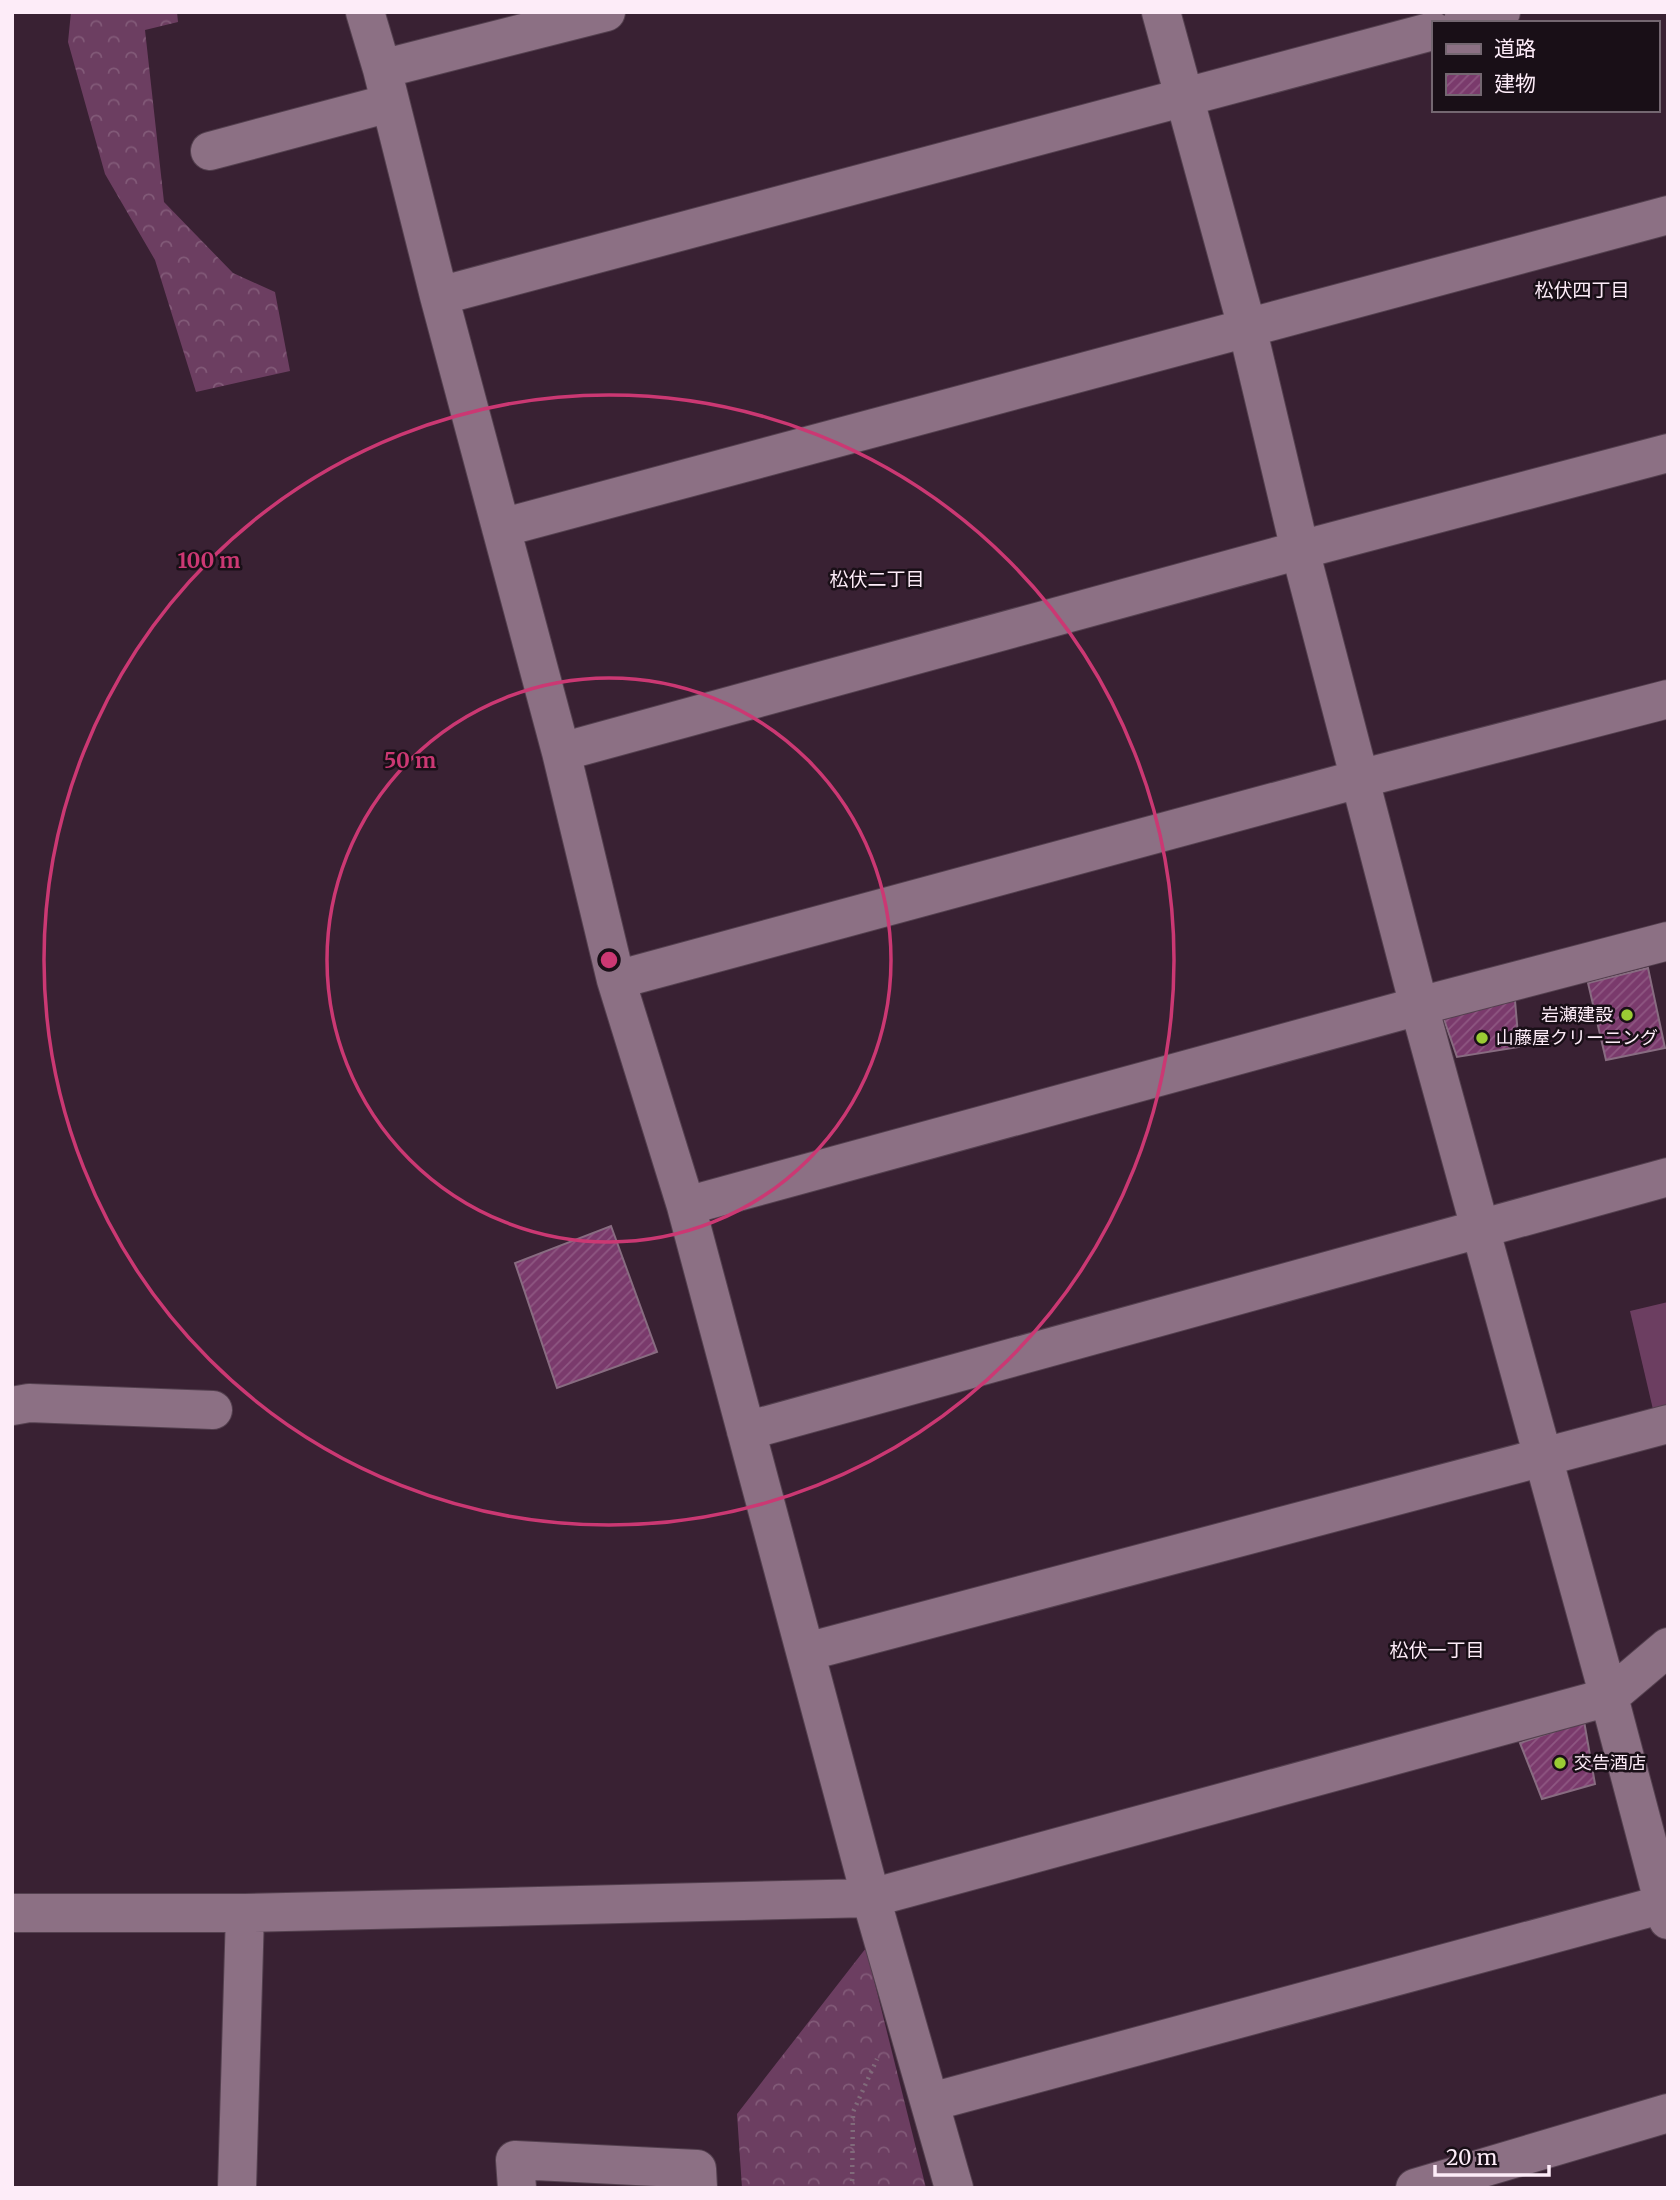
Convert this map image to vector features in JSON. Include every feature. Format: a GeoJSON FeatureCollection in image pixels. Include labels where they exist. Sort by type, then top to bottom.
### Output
{"type":"FeatureCollection","features":[{"type":"Feature","properties":{"kind":"street"},"geometry":{"type":"LineString","coordinates":[[365,12],[561,752],[616,980],[686,1206],[871,1898],[954,2188]]}},
{"type":"Feature","properties":{"kind":"street"},"geometry":{"type":"LineString","coordinates":[[210,151],[386,86],[606,12]]}},
{"type":"Feature","properties":{"kind":"street"},"geometry":{"type":"LineString","coordinates":[[930,2102],[1666,1908],[1419,1006],[1300,550],[1247,327],[1161,12]]}},
{"type":"Feature","properties":{"kind":"street"},"geometry":{"type":"LineString","coordinates":[[1469,21],[1501,12]]}},
{"type":"Feature","properties":{"kind":"street"},"geometry":{"type":"LineString","coordinates":[[439,296],[1432,31]]}},
{"type":"Feature","properties":{"kind":"street"},"geometry":{"type":"LineString","coordinates":[[501,528],[1668,215]]}},
{"type":"Feature","properties":{"kind":"street"},"geometry":{"type":"LineString","coordinates":[[561,752],[1300,550],[1668,453]]}},
{"type":"Feature","properties":{"kind":"street"},"geometry":{"type":"LineString","coordinates":[[616,980],[1359,779],[1668,699]]}},
{"type":"Feature","properties":{"kind":"street"},"geometry":{"type":"LineString","coordinates":[[686,1206],[1668,940]]}},
{"type":"Feature","properties":{"kind":"street"},"geometry":{"type":"LineString","coordinates":[[746,1431],[1668,1177]]}},
{"type":"Feature","properties":{"kind":"street"},"geometry":{"type":"LineString","coordinates":[[12,1406],[29,1403],[214,1410]]}},
{"type":"Feature","properties":{"kind":"street"},"geometry":{"type":"LineString","coordinates":[[806,1652],[1668,1424]]}},
{"type":"Feature","properties":{"kind":"street"},"geometry":{"type":"LineString","coordinates":[[12,1913],[245,1913],[871,1898],[1609,1697],[1668,1647]]}},
{"type":"Feature","properties":{"kind":"street"},"geometry":{"type":"LineString","coordinates":[[237,2188],[245,1913]]}},
{"type":"Feature","properties":{"kind":"street"},"geometry":{"type":"LineString","coordinates":[[1415,2188],[1668,2113]]}},
{"type":"Feature","properties":{"kind":"street"},"geometry":{"type":"LineString","coordinates":[[517,2188],[515,2160],[697,2169],[698,2188]]}},
{"type":"Feature","properties":{"kind":"path"},"geometry":{"type":"LineString","coordinates":[[852,2188],[853,2112],[861,2094]]}},
{"type":"Feature","properties":{"kind":"green space"},"geometry":{"type":"Polygon","coordinates":[[[71,12],[177,12],[178,22],[145,30],[164,202],[233,273],[275,292],[290,371],[196,392],[155,260],[105,174],[68,42],[71,12]]]}},
{"type":"Feature","properties":{"kind":"green space"},"geometry":{"type":"Polygon","coordinates":[[[1668,1302],[1668,1414],[1655,1418],[1630,1311],[1668,1302]]]}},
{"type":"Feature","properties":{"kind":"green space"},"geometry":{"type":"Polygon","coordinates":[[[866,1948],[926,2188],[742,2188],[737,2114],[866,1948]]]}},
{"type":"Feature","properties":{"kind":"building","name":"岩瀬建設"},"geometry":{"type":"Polygon","coordinates":[[[1648,968],[1665,1048],[1606,1060],[1588,983],[1648,968]]]}},
{"type":"Feature","properties":{"kind":"building"},"geometry":{"type":"Polygon","coordinates":[[[1514,989],[1519,1047],[1457,1057],[1440,1008],[1514,989]]]}},
{"type":"Feature","properties":{"kind":"building"},"geometry":{"type":"Polygon","coordinates":[[[611,1226],[657,1352],[557,1388],[515,1263],[611,1226]]]}},
{"type":"Feature","properties":{"kind":"building","name":"交告酒店"},"geometry":{"type":"Polygon","coordinates":[[[1584,1721],[1595,1784],[1542,1799],[1520,1743],[1584,1721]]]}},
{"type":"Feature","properties":{"kind":"place","name":"岩瀬建設"},"geometry":{"type":"Point","coordinates":[1627,1015]}},
{"type":"Feature","properties":{"kind":"place","name":"山藤屋クリーニング"},"geometry":{"type":"Point","coordinates":[1482,1038]}},
{"type":"Feature","properties":{"kind":"place","name":"交告酒店"},"geometry":{"type":"Point","coordinates":[1560,1763]}},
{"type":"Feature","properties":{"kind":"district","name":"松伏四丁目"},"geometry":{"type":"Point","coordinates":[1582,290]}},
{"type":"Feature","properties":{"kind":"district","name":"松伏二丁目"},"geometry":{"type":"Point","coordinates":[877,579]}},
{"type":"Feature","properties":{"kind":"district","name":"松伏一丁目"},"geometry":{"type":"Point","coordinates":[1437,1650]}}]}
